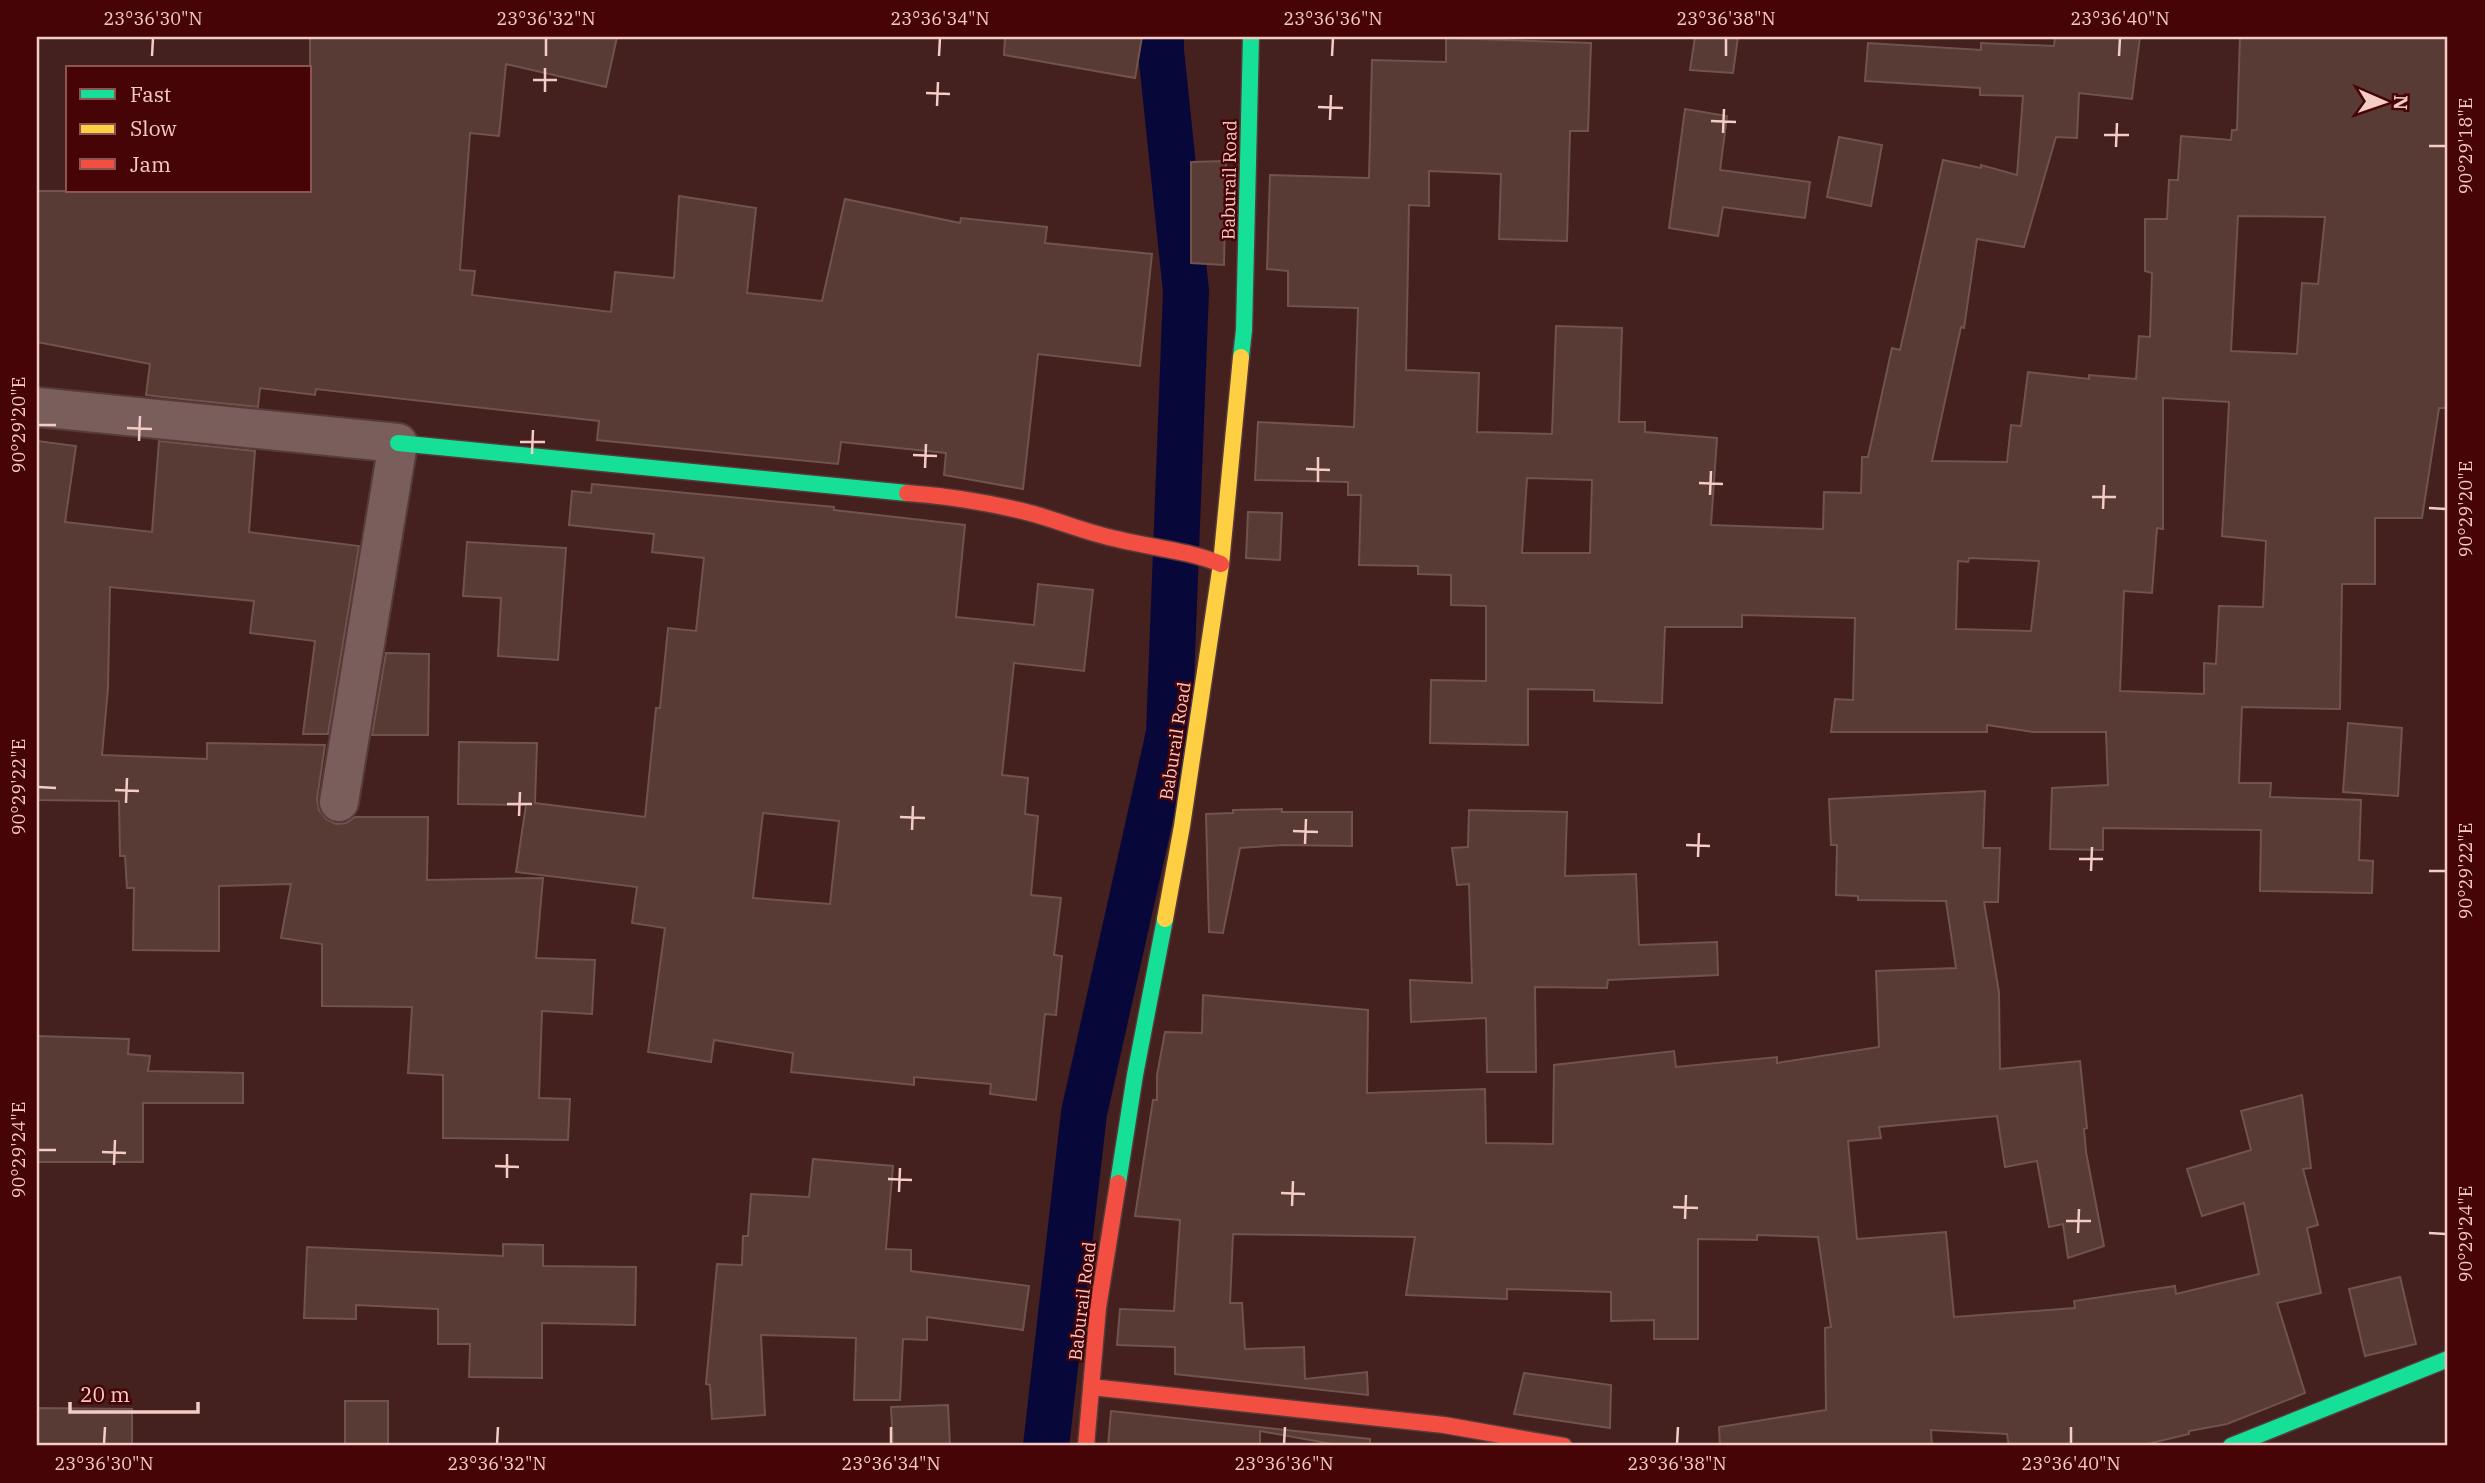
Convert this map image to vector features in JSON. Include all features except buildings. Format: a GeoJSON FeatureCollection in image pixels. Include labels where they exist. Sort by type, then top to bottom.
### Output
{"type":"FeatureCollection","features":[{"type":"Feature","properties":{"kind":"street","name":"Baburail Road"},"geometry":{"type":"LineString","coordinates":[[1086,1446],[1098,1308],[1135,1075],[1182,826],[1221,564],[1244,330],[1251,37]]}},
{"type":"Feature","properties":{"kind":"street"},"geometry":{"type":"LineString","coordinates":[[37,407],[932,495],[1034,514],[1079,530],[1194,553],[1221,564]]}},
{"type":"Feature","properties":{"kind":"street"},"geometry":{"type":"LineString","coordinates":[[339,802],[398,443]]}},
{"type":"Feature","properties":{"kind":"street"},"geometry":{"type":"LineString","coordinates":[[2231,1446],[2448,1359]]}},
{"type":"Feature","properties":{"kind":"street"},"geometry":{"type":"LineString","coordinates":[[1091,1387],[1444,1424],[1564,1446]]}},
{"type":"Feature","properties":{"kind":"waterway"},"geometry":{"type":"LineString","coordinates":[[1046,1446],[1084,1113],[1169,733],[1186,291],[1161,37]]}},
{"type":"Feature","properties":{"kind":"traffic: fast"},"geometry":{"type":"LineString","coordinates":[[1241,357],[1244,330],[1251,37]]}},
{"type":"Feature","properties":{"kind":"traffic: fast"},"geometry":{"type":"LineString","coordinates":[[398,443],[907,493]]}},
{"type":"Feature","properties":{"kind":"traffic: fast"},"geometry":{"type":"LineString","coordinates":[[1118,1183],[1135,1075],[1165,919]]}},
{"type":"Feature","properties":{"kind":"traffic: fast"},"geometry":{"type":"LineString","coordinates":[[2231,1446],[2448,1359]]}},
{"type":"Feature","properties":{"kind":"traffic: slow"},"geometry":{"type":"LineString","coordinates":[[1165,919],[1182,826],[1221,564],[1241,357]]}},
{"type":"Feature","properties":{"kind":"traffic: jam"},"geometry":{"type":"LineString","coordinates":[[907,493],[1019,510],[1106,537],[1182,552],[1221,564]]}},
{"type":"Feature","properties":{"kind":"traffic: jam"},"geometry":{"type":"LineString","coordinates":[[1086,1446],[1098,1308],[1118,1183]]}},
{"type":"Feature","properties":{"kind":"traffic: jam"},"geometry":{"type":"LineString","coordinates":[[1091,1387],[1444,1425],[1564,1446]]}}]}
